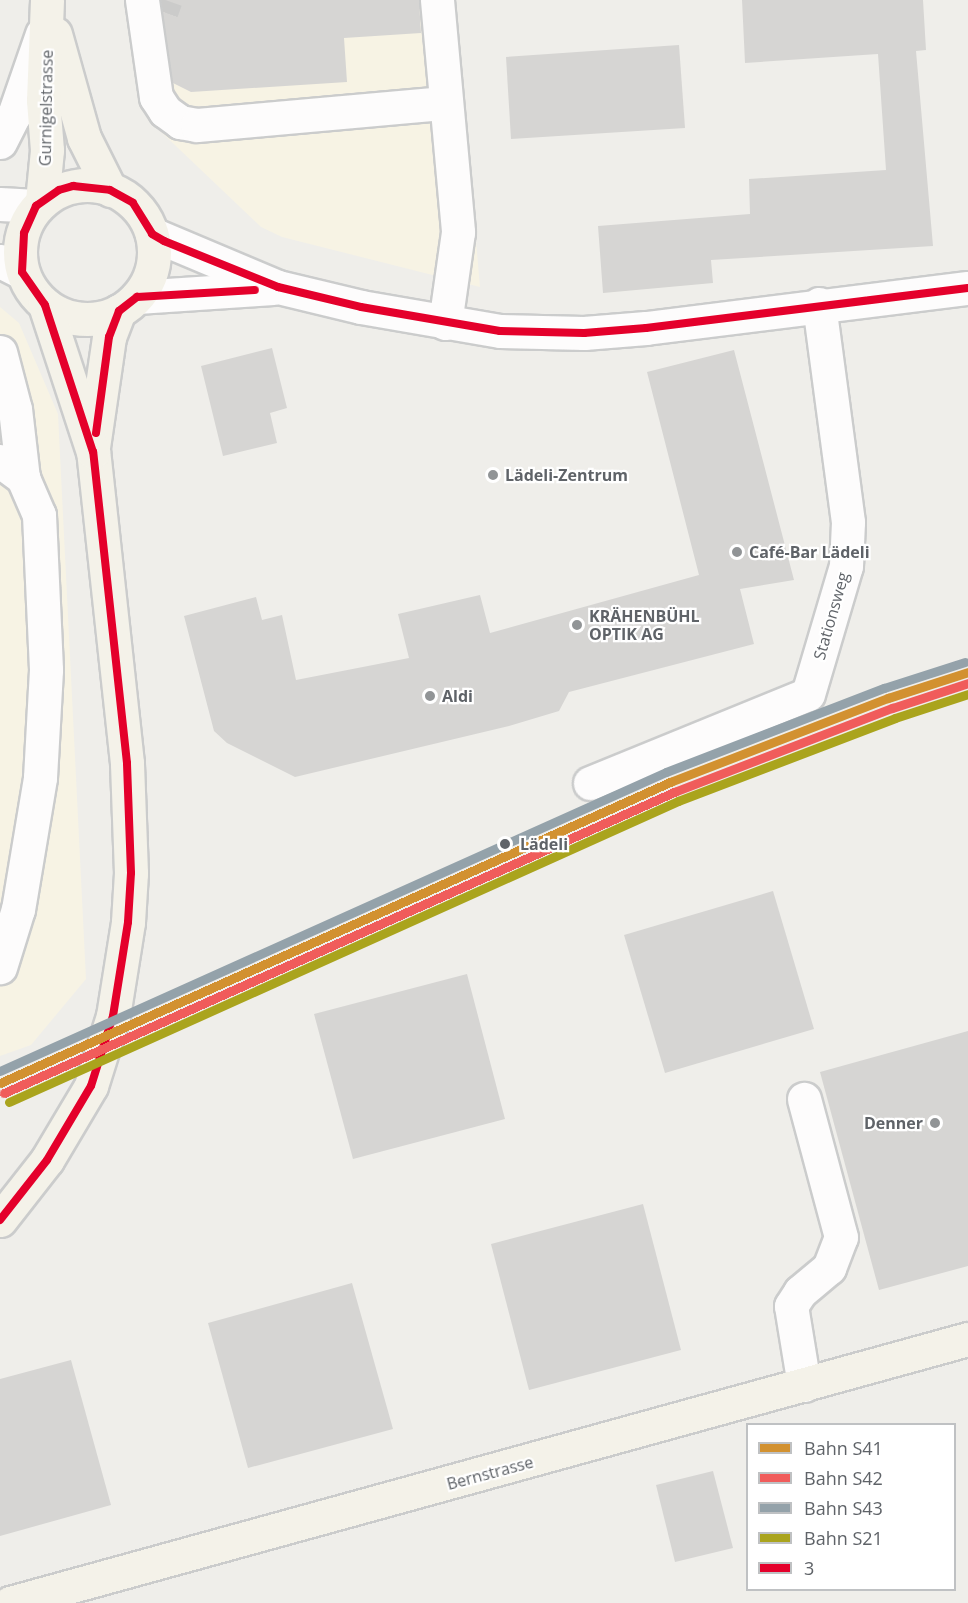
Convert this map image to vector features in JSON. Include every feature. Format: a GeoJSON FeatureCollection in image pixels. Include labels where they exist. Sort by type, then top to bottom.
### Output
{"type":"FeatureCollection","features":[{"type":"Feature","properties":{"kind":"main road","name":"Gurnigelstrasse"},"geometry":{"type":"LineString","coordinates":[[48,8],[84,138],[110,190]]}},
{"type":"Feature","properties":{"kind":"main road","name":"Gurnigelstrasse"},"geometry":{"type":"LineString","coordinates":[[39,203],[47,150],[44,100],[48,8]]}},
{"type":"Feature","properties":{"kind":"main road"},"geometry":{"type":"LineString","coordinates":[[93,452],[109,337],[153,268],[156,252],[152,234],[133,203],[110,190],[73,186],[39,203],[11,267],[45,305],[70,317],[89,319],[128,304]]}},
{"type":"Feature","properties":{"kind":"main road"},"geometry":{"type":"LineString","coordinates":[[0,1220],[47,1160],[91,1086],[113,1016],[128,922],[129,793],[93,452],[45,305]]}},
{"type":"Feature","properties":{"kind":"main road","name":"Bernstrasse"},"geometry":{"type":"LineString","coordinates":[[10,1603],[968,1339]]}},
{"type":"Feature","properties":{"kind":"street"},"geometry":{"type":"LineString","coordinates":[[437,0],[458,232],[445,323]]}},
{"type":"Feature","properties":{"kind":"street"},"geometry":{"type":"LineString","coordinates":[[0,142],[14,115],[48,8]]}},
{"type":"Feature","properties":{"kind":"street"},"geometry":{"type":"LineString","coordinates":[[150,17],[156,97],[165,111],[180,122],[197,125],[263,117],[445,103]]}},
{"type":"Feature","properties":{"kind":"street"},"geometry":{"type":"LineString","coordinates":[[0,204],[39,203]]}},
{"type":"Feature","properties":{"kind":"street"},"geometry":{"type":"LineString","coordinates":[[152,234],[278,287],[445,323],[500,331],[584,333],[728,320],[819,304],[968,288]]}},
{"type":"Feature","properties":{"kind":"street"},"geometry":{"type":"LineString","coordinates":[[128,304],[278,287]]}},
{"type":"Feature","properties":{"kind":"street","name":"Stationsweg"},"geometry":{"type":"LineString","coordinates":[[590,783],[807,694],[846,566],[848,522],[819,304]]}},
{"type":"Feature","properties":{"kind":"street"},"geometry":{"type":"LineString","coordinates":[[0,352],[15,409],[11,470],[39,515],[46,670],[40,778],[18,909],[0,967]]}},
{"type":"Feature","properties":{"kind":"street"},"geometry":{"type":"LineString","coordinates":[[804,1099],[841,1237],[829,1268],[800,1292],[791,1306],[804,1385]]}},
{"type":"Feature","properties":{"kind":"shaded area"},"geometry":{"type":"Polygon","coordinates":[[[130,0],[455,0],[480,287],[282,237],[261,227],[157,128],[143,102],[130,0]]]}},
{"type":"Feature","properties":{"kind":"shaded area"},"geometry":{"type":"Polygon","coordinates":[[[0,307],[19,323],[58,414],[86,979],[31,1045],[0,1056],[0,307]]]}},
{"type":"Feature","properties":{"kind":"building"},"geometry":{"type":"Polygon","coordinates":[[[161,0],[419,0],[421,33],[344,38],[347,82],[191,92],[173,83],[161,0]]]}},
{"type":"Feature","properties":{"kind":"building"},"geometry":{"type":"Polygon","coordinates":[[[742,0],[923,0],[926,50],[916,51],[933,246],[711,260],[713,283],[603,293],[598,226],[750,214],[749,179],[886,170],[878,54],[745,63],[742,0]]]}},
{"type":"Feature","properties":{"kind":"building"},"geometry":{"type":"Polygon","coordinates":[[[679,45],[685,128],[511,139],[506,57],[679,45]]]}},
{"type":"Feature","properties":{"kind":"building"},"geometry":{"type":"Polygon","coordinates":[[[272,348],[287,408],[270,413],[277,443],[223,456],[201,366],[272,348]]]}},
{"type":"Feature","properties":{"kind":"building"},"geometry":{"type":"Polygon","coordinates":[[[734,350],[794,580],[740,589],[754,644],[569,692],[559,711],[509,726],[295,777],[227,743],[214,731],[184,616],[256,597],[262,620],[282,615],[296,680],[409,658],[398,614],[480,595],[490,633],[699,575],[647,372],[734,350]]]}},
{"type":"Feature","properties":{"kind":"building"},"geometry":{"type":"Polygon","coordinates":[[[773,891],[814,1029],[665,1073],[624,935],[773,891]]]}},
{"type":"Feature","properties":{"kind":"building"},"geometry":{"type":"Polygon","coordinates":[[[467,974],[505,1119],[353,1159],[314,1014],[467,974]]]}},
{"type":"Feature","properties":{"kind":"building"},"geometry":{"type":"Polygon","coordinates":[[[968,1031],[968,1266],[879,1290],[820,1072],[968,1031]]]}},
{"type":"Feature","properties":{"kind":"building"},"geometry":{"type":"Polygon","coordinates":[[[643,1204],[681,1350],[529,1390],[491,1244],[643,1204]]]}},
{"type":"Feature","properties":{"kind":"building"},"geometry":{"type":"Polygon","coordinates":[[[352,1283],[393,1429],[248,1468],[208,1323],[352,1283]]]}},
{"type":"Feature","properties":{"kind":"building"},"geometry":{"type":"Polygon","coordinates":[[[71,1360],[111,1505],[0,1536],[0,1379],[71,1360]]]}},
{"type":"Feature","properties":{"kind":"building"},"geometry":{"type":"Polygon","coordinates":[[[713,1471],[733,1548],[675,1562],[656,1485],[713,1471]]]}},
{"type":"Feature","properties":{"kind":"tunnel"},"geometry":{"type":"LineString","coordinates":[[162,11],[166,0]]}},
{"type":"Feature","properties":{"kind":"rail line","name":"S43"},"geometry":{"type":"LineString","coordinates":[[0,1071],[666,772],[884,688],[965,662]]}},
{"type":"Feature","properties":{"kind":"rail line","name":"S41"},"geometry":{"type":"LineString","coordinates":[[0,1083],[670,782],[888,698],[968,672]]}},
{"type":"Feature","properties":{"kind":"rail line","name":"S42"},"geometry":{"type":"LineString","coordinates":[[4,1093],[674,792],[892,708],[968,683]]}},
{"type":"Feature","properties":{"kind":"rail line","name":"S21"},"geometry":{"type":"LineString","coordinates":[[9,1102],[678,801],[895,718],[968,694]]}},
{"type":"Feature","properties":{"kind":"transit line","name":"3"},"geometry":{"type":"LineString","coordinates":[[0,1220],[47,1160],[91,1086],[113,1016],[128,922],[131,873],[127,763],[93,452],[45,305],[22,272],[24,233],[36,206],[59,190],[73,186],[110,190],[133,203],[152,234],[164,241],[278,287],[361,307],[500,331],[584,333],[646,328],[968,288]]}},
{"type":"Feature","properties":{"kind":"transit line","name":"3"},"geometry":{"type":"LineString","coordinates":[[96,433],[109,337],[119,311],[137,297],[255,290]]}},
{"type":"Feature","properties":{"kind":"place","name":"Lädeli-Zentrum"},"geometry":{"type":"Point","coordinates":[493,475]}},
{"type":"Feature","properties":{"kind":"place","name":"Café-Bar Lädeli"},"geometry":{"type":"Point","coordinates":[737,552]}},
{"type":"Feature","properties":{"kind":"place","name":"KRÄHENBÜHL OPTIK AG"},"geometry":{"type":"Point","coordinates":[577,625]}},
{"type":"Feature","properties":{"kind":"place","name":"Aldi"},"geometry":{"type":"Point","coordinates":[430,696]}},
{"type":"Feature","properties":{"kind":"place","name":"Lädeli"},"geometry":{"type":"Point","coordinates":[505,844]}},
{"type":"Feature","properties":{"kind":"place","name":"Denner"},"geometry":{"type":"Point","coordinates":[935,1123]}}]}
